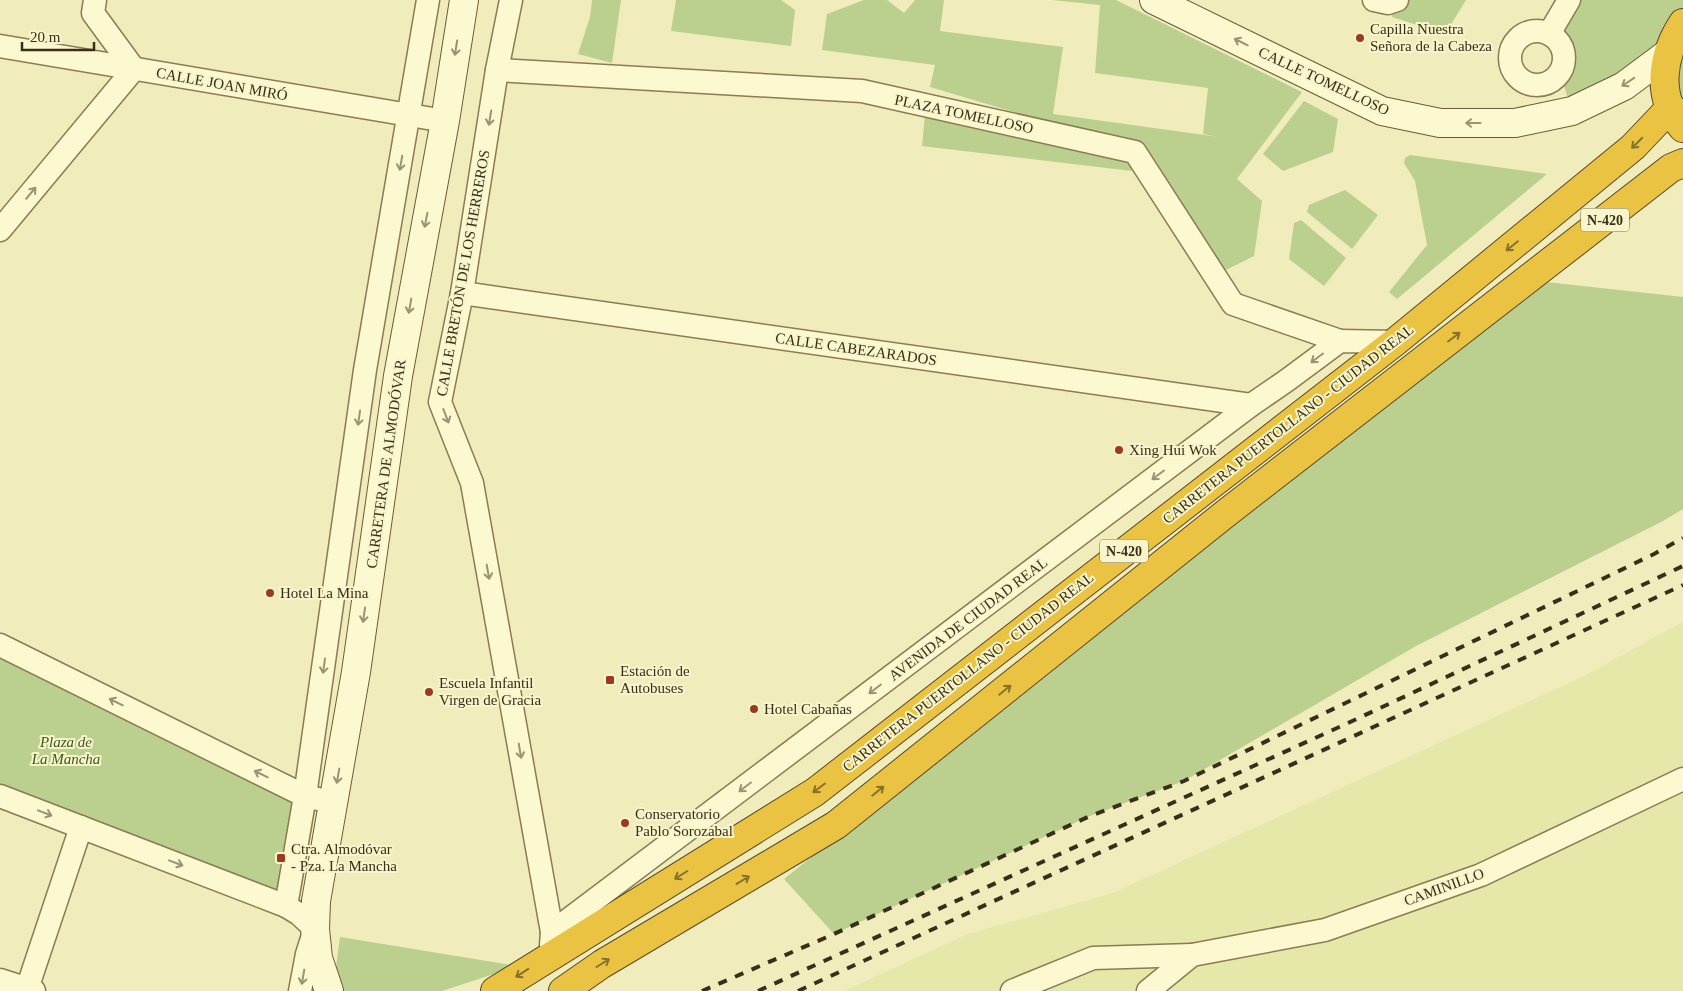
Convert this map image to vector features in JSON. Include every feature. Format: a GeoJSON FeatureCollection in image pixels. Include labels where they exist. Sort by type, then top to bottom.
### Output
{"type":"FeatureCollection","features":[{"type":"Feature","properties":{"kind":"highway","name":"N-420"},"geometry":{"type":"LineString","coordinates":[[1677,118],[1665,90],[1664,72],[1667,54],[1674,36],[1683,23]]}},
{"type":"Feature","properties":{"kind":"highway","name":"CARRETERA PUERTOLLANO - CIUDAD REAL"},"geometry":{"type":"LineString","coordinates":[[495,991],[551,944],[815,792],[1395,342],[1633,147],[1677,118]]}},
{"type":"Feature","properties":{"kind":"highway","name":"N-420"},"geometry":{"type":"LineString","coordinates":[[563,991],[602,964],[836,825],[1225,514],[1671,168],[1683,163]]}},
{"type":"Feature","properties":{"kind":"main road","name":"CARRETERA DE ALMODÓVAR"},"geometry":{"type":"LineString","coordinates":[[329,991],[318,958],[315,929],[316,901],[356,672],[398,376],[445,121],[464,0]]}},
{"type":"Feature","properties":{"kind":"main road","name":"CALLE TOMELLOSO"},"geometry":{"type":"LineString","coordinates":[[1154,0],[1382,110],[1440,123],[1515,123],[1572,111],[1624,86],[1667,54]]}},
{"type":"Feature","properties":{"kind":"street"},"geometry":{"type":"LineString","coordinates":[[0,230],[134,69],[93,13],[95,0]]}},
{"type":"Feature","properties":{"kind":"street"},"geometry":{"type":"LineString","coordinates":[[286,906],[305,796],[365,370],[428,0]]}},
{"type":"Feature","properties":{"kind":"street","name":"CALLE BRETÓN DE LOS HERREROS"},"geometry":{"type":"LineString","coordinates":[[510,0],[462,293],[440,402],[472,483],[551,944]]}},
{"type":"Feature","properties":{"kind":"street"},"geometry":{"type":"LineString","coordinates":[[1374,0],[1388,3],[1397,0]]}},
{"type":"Feature","properties":{"kind":"street"},"geometry":{"type":"LineString","coordinates":[[1549,34],[1569,0]]}},
{"type":"Feature","properties":{"kind":"street","name":"CALLE JOAN MIRÓ"},"geometry":{"type":"LineString","coordinates":[[0,46],[445,121]]}},
{"type":"Feature","properties":{"kind":"street","name":"PLAZA TOMELLOSO"},"geometry":{"type":"LineString","coordinates":[[498,70],[862,91],[1135,152],[1233,304],[1340,341]]}},
{"type":"Feature","properties":{"kind":"street"},"geometry":{"type":"LineString","coordinates":[[386,254],[419,258]]}},
{"type":"Feature","properties":{"kind":"street","name":"CALLE CABEZARADOS"},"geometry":{"type":"LineString","coordinates":[[462,293],[1251,405]]}},
{"type":"Feature","properties":{"kind":"street"},"geometry":{"type":"LineString","coordinates":[[1340,341],[1395,342]]}},
{"type":"Feature","properties":{"kind":"street","name":"AVENIDA DE CIUDAD REAL"},"geometry":{"type":"LineString","coordinates":[[551,944],[1251,405],[1286,382],[1340,341]]}},
{"type":"Feature","properties":{"kind":"street"},"geometry":{"type":"LineString","coordinates":[[365,370],[398,376]]}},
{"type":"Feature","properties":{"kind":"street"},"geometry":{"type":"LineString","coordinates":[[0,645],[305,796],[334,803]]}},
{"type":"Feature","properties":{"kind":"street","name":"CAMINILLO"},"geometry":{"type":"LineString","coordinates":[[1012,991],[1094,958],[1192,955],[1325,930],[1481,875],[1683,779]]}},
{"type":"Feature","properties":{"kind":"street"},"geometry":{"type":"LineString","coordinates":[[0,796],[286,906],[299,914],[315,929]]}},
{"type":"Feature","properties":{"kind":"street"},"geometry":{"type":"LineString","coordinates":[[0,980],[31,990],[81,827]]}},
{"type":"Feature","properties":{"kind":"street","name":"CARRETERA DE ALMODÓVAR"},"geometry":{"type":"LineString","coordinates":[[300,991],[307,954],[315,929]]}},
{"type":"Feature","properties":{"kind":"street","name":"CAMINILLO"},"geometry":{"type":"LineString","coordinates":[[1148,991],[1192,955]]}},
{"type":"Feature","properties":{"kind":"green space"},"geometry":{"type":"Polygon","coordinates":[[[592,0],[621,0],[612,63],[578,54],[590,17],[592,0]]]}},
{"type":"Feature","properties":{"kind":"green space"},"geometry":{"type":"Polygon","coordinates":[[[676,0],[781,0],[795,10],[791,46],[671,31],[676,0]]]}},
{"type":"Feature","properties":{"kind":"green space"},"geometry":{"type":"Polygon","coordinates":[[[864,0],[887,0],[904,13],[915,0],[944,0],[940,31],[1063,47],[1053,114],[1219,137],[1203,134],[1208,88],[1095,73],[1100,5],[1052,0],[1116,0],[1302,92],[1237,179],[1262,201],[1254,256],[1224,271],[1135,151],[1132,171],[922,146],[926,105],[1051,123],[930,87],[935,65],[822,50],[827,14],[864,0]]]}},
{"type":"Feature","properties":{"kind":"green space"},"geometry":{"type":"Polygon","coordinates":[[[1397,0],[1466,0],[1445,34],[1392,17],[1388,3],[1397,0]]]}},
{"type":"Feature","properties":{"kind":"green space"},"geometry":{"type":"Polygon","coordinates":[[[1569,0],[1683,0],[1683,23],[1674,36],[1572,111],[1560,73],[1563,63],[1562,50],[1554,37],[1569,0]]]}},
{"type":"Feature","properties":{"kind":"green space"},"geometry":{"type":"Polygon","coordinates":[[[1683,47],[1683,100],[1677,83],[1680,53],[1683,47]]]}},
{"type":"Feature","properties":{"kind":"green space"},"geometry":{"type":"Polygon","coordinates":[[[1304,101],[1338,119],[1333,152],[1283,171],[1263,154],[1304,101]]]}},
{"type":"Feature","properties":{"kind":"green space"},"geometry":{"type":"Polygon","coordinates":[[[1410,155],[1547,174],[1397,299],[1389,292],[1427,245],[1415,181],[1404,163],[1405,158],[1410,155]]]}},
{"type":"Feature","properties":{"kind":"green space"},"geometry":{"type":"Polygon","coordinates":[[[1345,190],[1378,215],[1352,249],[1307,212],[1309,205],[1345,190]]]}},
{"type":"Feature","properties":{"kind":"green space"},"geometry":{"type":"Polygon","coordinates":[[[1301,220],[1346,258],[1324,286],[1289,259],[1294,223],[1301,220]]]}},
{"type":"Feature","properties":{"kind":"green space"},"geometry":{"type":"Polygon","coordinates":[[[1528,280],[1683,297],[1683,509],[1663,521],[1416,646],[1184,781],[1090,816],[834,934],[784,879],[1528,280]]]}},
{"type":"Feature","properties":{"kind":"green space"},"geometry":{"type":"Polygon","coordinates":[[[1683,622],[1683,991],[844,991],[968,934],[1113,893],[1584,676],[1683,622]]]}},
{"type":"Feature","properties":{"kind":"green space","name":"Plaza de La Mancha"},"geometry":{"type":"Polygon","coordinates":[[[0,645],[305,796],[286,906],[0,796],[0,645]]]}},
{"type":"Feature","properties":{"kind":"green space"},"geometry":{"type":"Polygon","coordinates":[[[340,937],[518,966],[442,991],[340,991],[335,975],[340,937]]]}},
{"type":"Feature","properties":{"kind":"railway"},"geometry":{"type":"LineString","coordinates":[[702,991],[834,934],[1090,816],[1184,781],[1654,554],[1683,538]]}},
{"type":"Feature","properties":{"kind":"railway"},"geometry":{"type":"LineString","coordinates":[[758,991],[1346,724],[1683,566]]}},
{"type":"Feature","properties":{"kind":"railway"},"geometry":{"type":"LineString","coordinates":[[798,991],[1683,585]]}},
{"type":"Feature","properties":{"kind":"place","name":"Capilla Nuestra Señora de la Cabeza"},"geometry":{"type":"Point","coordinates":[1360,38]}},
{"type":"Feature","properties":{"kind":"place","name":"Xing Hui Wok"},"geometry":{"type":"Point","coordinates":[1119,450]}},
{"type":"Feature","properties":{"kind":"place","name":"Hotel La Mina"},"geometry":{"type":"Point","coordinates":[270,593]}},
{"type":"Feature","properties":{"kind":"place","name":"Estación de Autobuses"},"geometry":{"type":"Point","coordinates":[610,680]}},
{"type":"Feature","properties":{"kind":"place","name":"Escuela Infantil Virgen de Gracia"},"geometry":{"type":"Point","coordinates":[429,692]}},
{"type":"Feature","properties":{"kind":"place","name":"Hotel Cabañas"},"geometry":{"type":"Point","coordinates":[754,709]}},
{"type":"Feature","properties":{"kind":"place","name":"Conservatorio Pablo Sorozabal"},"geometry":{"type":"Point","coordinates":[625,823]}},
{"type":"Feature","properties":{"kind":"place","name":"Ctra. Almodóvar - Pza. La Mancha"},"geometry":{"type":"Point","coordinates":[281,858]}}]}
